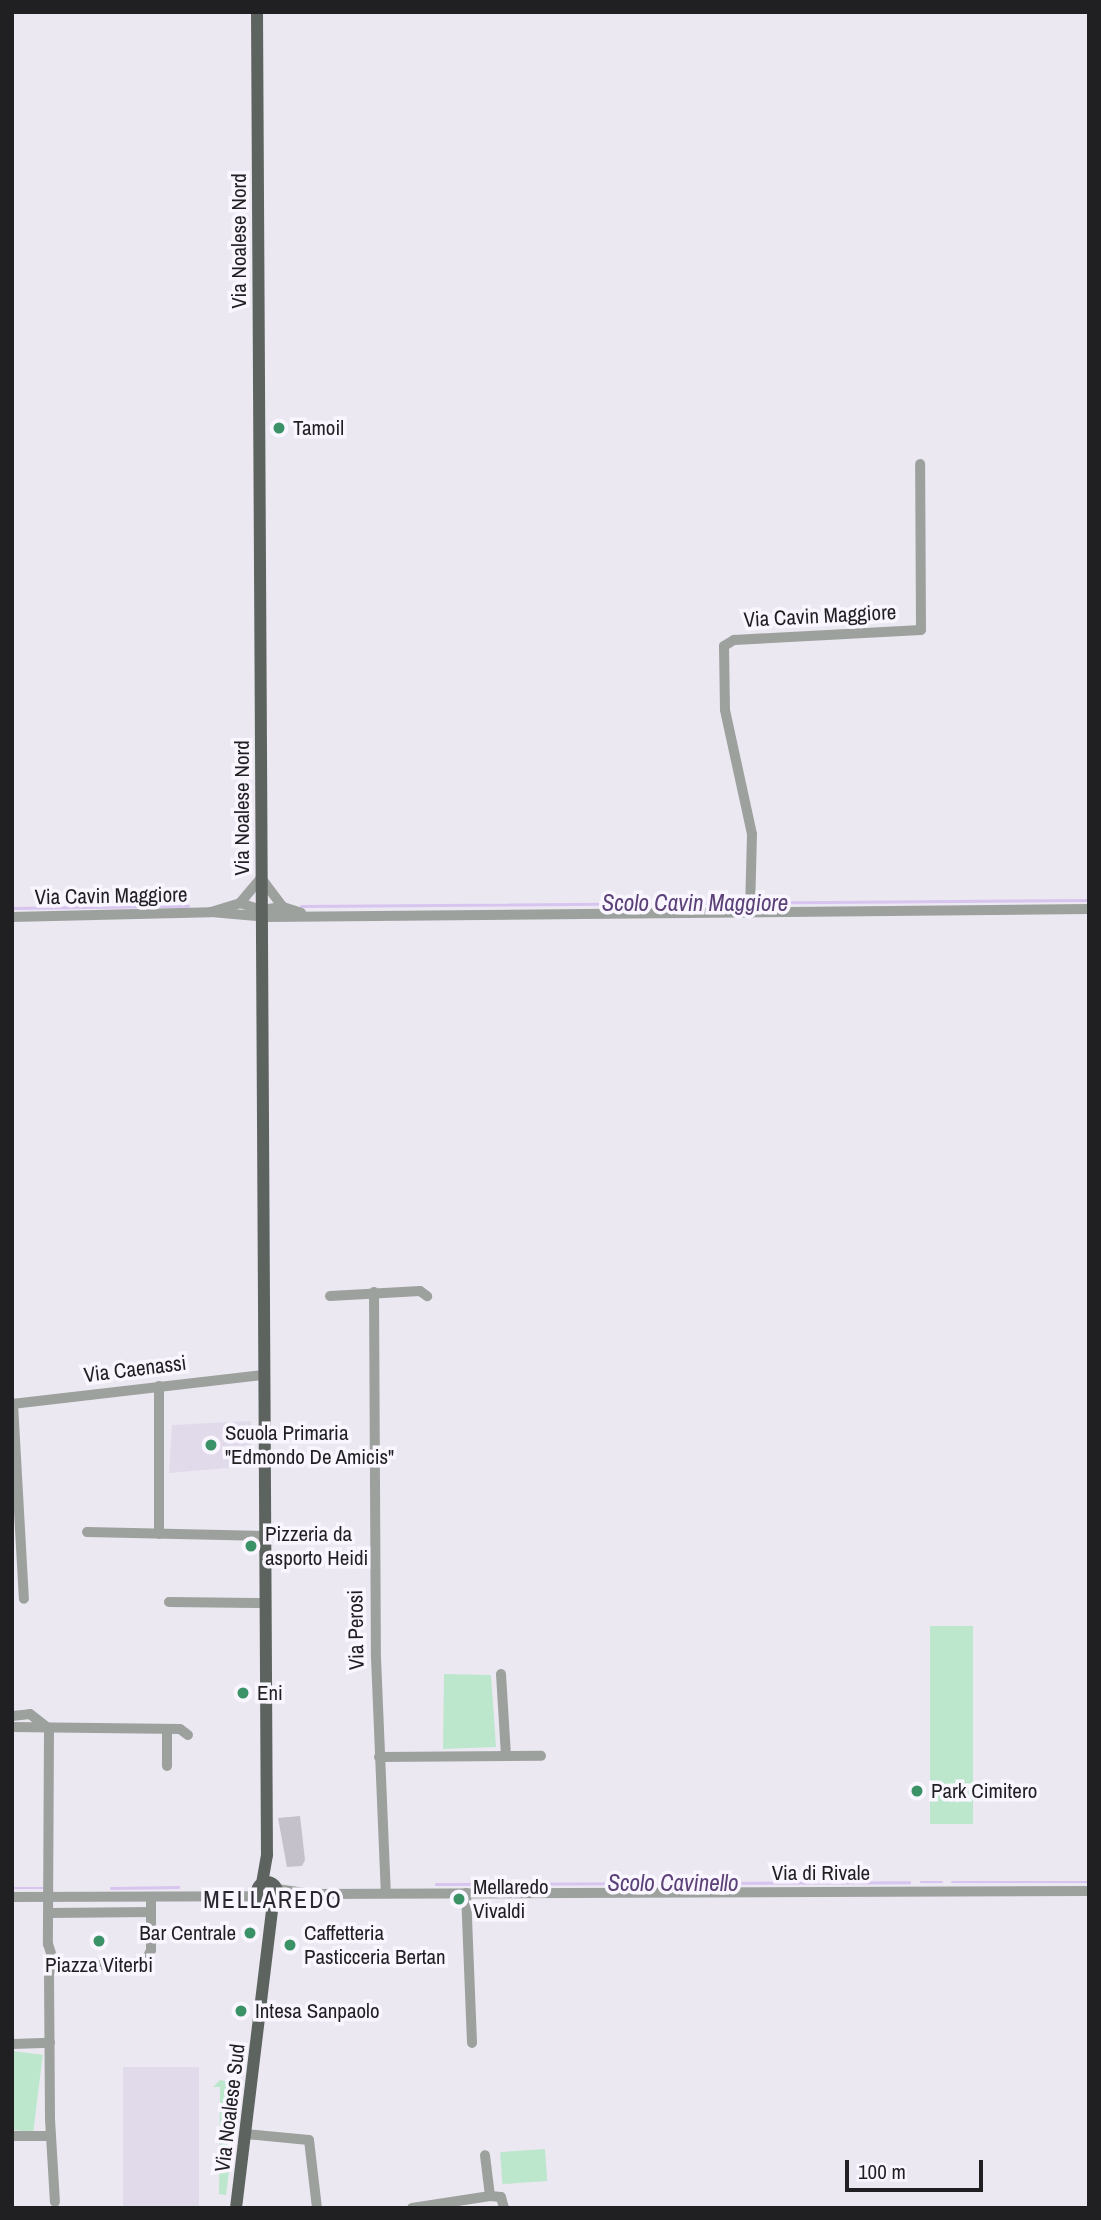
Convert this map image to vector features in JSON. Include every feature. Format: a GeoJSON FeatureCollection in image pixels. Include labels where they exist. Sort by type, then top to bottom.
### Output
{"type":"FeatureCollection","features":[{"type":"Feature","properties":{"kind":"main road","name":"Via Noalese Nord"},"geometry":{"type":"LineString","coordinates":[[257,12],[267,1892]]}},
{"type":"Feature","properties":{"kind":"main road","name":"Via Noalese Sud"},"geometry":{"type":"LineString","coordinates":[[236,2208],[246,2134],[266,1929],[267,1892]]}},
{"type":"Feature","properties":{"kind":"street","name":"Via Cavin Maggiore"},"geometry":{"type":"LineString","coordinates":[[750,903],[750,823],[725,710],[724,646],[734,640],[921,630],[920,464]]}},
{"type":"Feature","properties":{"kind":"street"},"geometry":{"type":"LineString","coordinates":[[240,903],[261,878],[283,907]]}},
{"type":"Feature","properties":{"kind":"street","name":"Via Cavin Maggiore"},"geometry":{"type":"LineString","coordinates":[[211,912],[240,903],[262,913],[283,907],[306,914]]}},
{"type":"Feature","properties":{"kind":"street","name":"Via Cavin Maggiore"},"geometry":{"type":"LineString","coordinates":[[12,917],[211,912],[306,914],[750,903],[1089,909]]}},
{"type":"Feature","properties":{"kind":"street"},"geometry":{"type":"LineString","coordinates":[[330,1296],[420,1291],[427,1296]]}},
{"type":"Feature","properties":{"kind":"street","name":"Via Perosi"},"geometry":{"type":"LineString","coordinates":[[374,1292],[379,1757],[386,1893]]}},
{"type":"Feature","properties":{"kind":"street","name":"Via Caenassi"},"geometry":{"type":"LineString","coordinates":[[13,1404],[264,1375]]}},
{"type":"Feature","properties":{"kind":"street"},"geometry":{"type":"LineString","coordinates":[[159,1386],[159,1534]]}},
{"type":"Feature","properties":{"kind":"street"},"geometry":{"type":"LineString","coordinates":[[13,1404],[15,1492],[24,1599]]}},
{"type":"Feature","properties":{"kind":"street"},"geometry":{"type":"LineString","coordinates":[[87,1532],[265,1536]]}},
{"type":"Feature","properties":{"kind":"street"},"geometry":{"type":"LineString","coordinates":[[169,1602],[265,1603]]}},
{"type":"Feature","properties":{"kind":"street"},"geometry":{"type":"LineString","coordinates":[[502,1674],[506,1756]]}},
{"type":"Feature","properties":{"kind":"street"},"geometry":{"type":"LineString","coordinates":[[12,1716],[30,1714],[49,1729]]}},
{"type":"Feature","properties":{"kind":"street"},"geometry":{"type":"LineString","coordinates":[[12,1727],[167,1729],[188,1735]]}},
{"type":"Feature","properties":{"kind":"street"},"geometry":{"type":"LineString","coordinates":[[49,1729],[49,1913],[54,1962],[49,1974],[51,2136],[55,2202]]}},
{"type":"Feature","properties":{"kind":"street"},"geometry":{"type":"LineString","coordinates":[[167,1729],[167,1766]]}},
{"type":"Feature","properties":{"kind":"street"},"geometry":{"type":"LineString","coordinates":[[379,1757],[541,1756]]}},
{"type":"Feature","properties":{"kind":"street","name":"Via di Rivale"},"geometry":{"type":"LineString","coordinates":[[267,1892],[1089,1891]]}},
{"type":"Feature","properties":{"kind":"street"},"geometry":{"type":"LineString","coordinates":[[12,1897],[151,1897],[267,1892]]}},
{"type":"Feature","properties":{"kind":"street"},"geometry":{"type":"LineString","coordinates":[[466,1893],[472,2043]]}},
{"type":"Feature","properties":{"kind":"street"},"geometry":{"type":"LineString","coordinates":[[54,1962],[68,1967],[140,1966],[151,1950],[151,1897]]}},
{"type":"Feature","properties":{"kind":"street"},"geometry":{"type":"LineString","coordinates":[[49,1913],[151,1912]]}},
{"type":"Feature","properties":{"kind":"street"},"geometry":{"type":"LineString","coordinates":[[12,2044],[50,2043]]}},
{"type":"Feature","properties":{"kind":"street"},"geometry":{"type":"LineString","coordinates":[[246,2134],[309,2140],[317,2208]]}},
{"type":"Feature","properties":{"kind":"street"},"geometry":{"type":"LineString","coordinates":[[12,2136],[51,2136]]}},
{"type":"Feature","properties":{"kind":"street"},"geometry":{"type":"LineString","coordinates":[[485,2155],[490,2196]]}},
{"type":"Feature","properties":{"kind":"street"},"geometry":{"type":"LineString","coordinates":[[412,2208],[490,2196],[501,2197],[504,2208]]}},
{"type":"Feature","properties":{"kind":"shaded area","name":"Scuola Primaria \"Edmondo De Amicis\""},"geometry":{"type":"Polygon","coordinates":[[[251,1421],[251,1466],[169,1473],[172,1425],[251,1421]]]}},
{"type":"Feature","properties":{"kind":"shaded area"},"geometry":{"type":"Polygon","coordinates":[[[123,2067],[199,2067],[199,2208],[123,2208],[123,2067]]]}},
{"type":"Feature","properties":{"kind":"green space"},"geometry":{"type":"Polygon","coordinates":[[[930,1626],[973,1626],[973,1824],[930,1824],[930,1626]]]}},
{"type":"Feature","properties":{"kind":"green space"},"geometry":{"type":"Polygon","coordinates":[[[444,1674],[491,1675],[496,1747],[443,1749],[444,1674]]]}},
{"type":"Feature","properties":{"kind":"green space"},"geometry":{"type":"Polygon","coordinates":[[[12,2051],[43,2055],[33,2132],[12,2130],[12,2051]]]}},
{"type":"Feature","properties":{"kind":"green space"},"geometry":{"type":"Polygon","coordinates":[[[220,2080],[240,2084],[226,2195],[219,2194],[220,2087],[213,2087],[220,2080]]]}},
{"type":"Feature","properties":{"kind":"green space"},"geometry":{"type":"Polygon","coordinates":[[[545,2149],[547,2181],[502,2184],[500,2152],[545,2149]]]}},
{"type":"Feature","properties":{"kind":"building"},"geometry":{"type":"Polygon","coordinates":[[[300,1816],[305,1860],[302,1866],[287,1867],[278,1818],[300,1816]]]}},
{"type":"Feature","properties":{"kind":"waterway","name":"Scolo Cavin Maggiore"},"geometry":{"type":"LineString","coordinates":[[301,906],[1089,900]]}},
{"type":"Feature","properties":{"kind":"waterway","name":"Scolo Cavin Maggiore"},"geometry":{"type":"LineString","coordinates":[[12,908],[188,906]]}},
{"type":"Feature","properties":{"kind":"waterway","name":"Scolo Cavinello"},"geometry":{"type":"LineString","coordinates":[[436,1884],[909,1882]]}},
{"type":"Feature","properties":{"kind":"waterway","name":"Scolo Cavinello"},"geometry":{"type":"LineString","coordinates":[[921,1882],[942,1882]]}},
{"type":"Feature","properties":{"kind":"waterway","name":"Scolo Cavinello"},"geometry":{"type":"LineString","coordinates":[[952,1882],[1089,1882]]}},
{"type":"Feature","properties":{"kind":"waterway","name":"Scolo Cavinello"},"geometry":{"type":"LineString","coordinates":[[111,1888],[178,1887]]}},
{"type":"Feature","properties":{"kind":"waterway","name":"Scolo Cavinello"},"geometry":{"type":"LineString","coordinates":[[12,1888],[44,1888]]}},
{"type":"Feature","properties":{"kind":"place","name":"Tamoil"},"geometry":{"type":"Point","coordinates":[279,428]}},
{"type":"Feature","properties":{"kind":"place","name":"Scuola Primaria \"Edmondo De Amicis\""},"geometry":{"type":"Point","coordinates":[211,1445]}},
{"type":"Feature","properties":{"kind":"place","name":"Pizzeria da asporto Heidi"},"geometry":{"type":"Point","coordinates":[251,1546]}},
{"type":"Feature","properties":{"kind":"place","name":"Eni"},"geometry":{"type":"Point","coordinates":[243,1693]}},
{"type":"Feature","properties":{"kind":"place","name":"Park Cimitero"},"geometry":{"type":"Point","coordinates":[917,1791]}},
{"type":"Feature","properties":{"kind":"place","name":"Mellaredo Vivaldi"},"geometry":{"type":"Point","coordinates":[459,1899]}},
{"type":"Feature","properties":{"kind":"place","name":"Bar Centrale"},"geometry":{"type":"Point","coordinates":[250,1933]}},
{"type":"Feature","properties":{"kind":"place","name":"Piazza Viterbi"},"geometry":{"type":"Point","coordinates":[99,1941]}},
{"type":"Feature","properties":{"kind":"place","name":"Caffetteria Pasticceria Bertan"},"geometry":{"type":"Point","coordinates":[290,1945]}},
{"type":"Feature","properties":{"kind":"place","name":"Intesa Sanpaolo"},"geometry":{"type":"Point","coordinates":[241,2011]}},
{"type":"Feature","properties":{"kind":"district","name":"MELLAREDO"},"geometry":{"type":"Point","coordinates":[273,1900]}}]}
